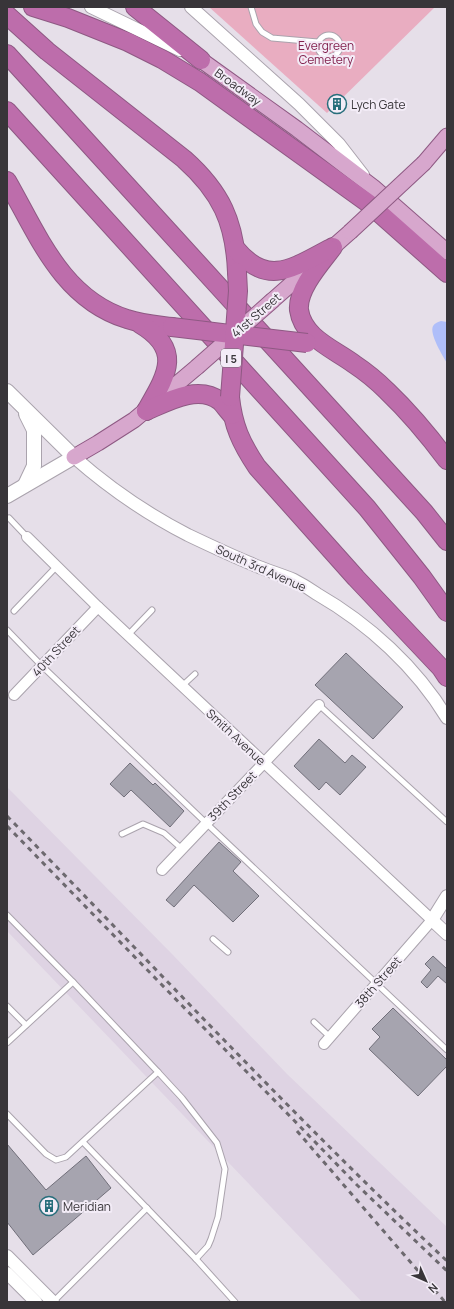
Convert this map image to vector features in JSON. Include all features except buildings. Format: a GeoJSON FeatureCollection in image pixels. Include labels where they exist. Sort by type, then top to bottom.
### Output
{"type":"FeatureCollection","features":[{"type":"Feature","properties":{"kind":"highway"},"geometry":{"type":"LineString","coordinates":[[33,7],[68,18],[128,42],[162,59],[200,82],[368,203],[447,273]]}},
{"type":"Feature","properties":{"kind":"highway"},"geometry":{"type":"LineString","coordinates":[[138,9],[201,60]]}},
{"type":"Feature","properties":{"kind":"highway"},"geometry":{"type":"LineString","coordinates":[[7,15],[47,51],[166,144],[198,172],[212,189],[226,213],[231,226],[236,249],[238,291],[230,397],[232,415],[245,448],[264,477],[441,668],[447,677]]}},
{"type":"Feature","properties":{"kind":"highway"},"geometry":{"type":"LineString","coordinates":[[7,54],[388,472],[424,512],[447,541]]}},
{"type":"Feature","properties":{"kind":"highway","name":"I 5"},"geometry":{"type":"LineString","coordinates":[[7,111],[367,508],[404,554],[447,612]]}},
{"type":"Feature","properties":{"kind":"highway"},"geometry":{"type":"LineString","coordinates":[[7,181],[54,263],[65,278],[77,290],[100,307],[114,314],[138,322],[307,343],[327,347]]}},
{"type":"Feature","properties":{"kind":"highway"},"geometry":{"type":"LineString","coordinates":[[236,249],[245,260],[253,266],[268,271],[280,271],[293,267],[333,247]]}},
{"type":"Feature","properties":{"kind":"highway"},"geometry":{"type":"LineString","coordinates":[[333,247],[302,291],[299,309],[302,321],[306,328],[327,347],[355,364],[388,392],[424,431],[447,460]]}},
{"type":"Feature","properties":{"kind":"highway"},"geometry":{"type":"LineString","coordinates":[[138,322],[156,334],[162,343],[167,358],[167,368],[164,378],[146,411]]}},
{"type":"Feature","properties":{"kind":"highway"},"geometry":{"type":"LineString","coordinates":[[146,411],[188,395],[199,394],[212,396],[220,401],[232,415]]}},
{"type":"Feature","properties":{"kind":"main road","name":"Broadway"},"geometry":{"type":"LineString","coordinates":[[201,60],[298,129],[373,187],[447,251]]}},
{"type":"Feature","properties":{"kind":"main road","name":"41st Street"},"geometry":{"type":"LineString","coordinates":[[8,495],[114,433],[146,411],[350,232],[424,163],[447,136]]}},
{"type":"Feature","properties":{"kind":"main road"},"geometry":{"type":"LineString","coordinates":[[7,391],[74,456]]}},
{"type":"Feature","properties":{"kind":"main road"},"geometry":{"type":"LineString","coordinates":[[23,407],[34,430],[34,466],[24,485]]}},
{"type":"Feature","properties":{"kind":"street","name":"Broadway"},"geometry":{"type":"LineString","coordinates":[[91,7],[201,60]]}},
{"type":"Feature","properties":{"kind":"street","name":"Broadway"},"geometry":{"type":"LineString","coordinates":[[191,7],[299,104],[339,144],[373,187]]}},
{"type":"Feature","properties":{"kind":"street","name":"South 3rd Avenue"},"geometry":{"type":"LineString","coordinates":[[74,456],[93,474],[149,512],[187,534],[252,564],[294,581],[329,601],[361,623],[410,669],[447,718]]}},
{"type":"Feature","properties":{"kind":"street","name":"Smith Avenue"},"geometry":{"type":"LineString","coordinates":[[27,537],[98,607],[447,934]]}},
{"type":"Feature","properties":{"kind":"street","name":"40th Street"},"geometry":{"type":"LineString","coordinates":[[14,695],[98,607]]}},
{"type":"Feature","properties":{"kind":"street","name":"39th Street"},"geometry":{"type":"LineString","coordinates":[[162,870],[319,705]]}},
{"type":"Feature","properties":{"kind":"street"},"geometry":{"type":"LineString","coordinates":[[432,920],[447,896]]}},
{"type":"Feature","properties":{"kind":"street","name":"38th Street"},"geometry":{"type":"LineString","coordinates":[[327,1040],[432,920]]}},
{"type":"Feature","properties":{"kind":"street"},"geometry":{"type":"LineString","coordinates":[[7,1256],[53,1302]]}},
{"type":"Feature","properties":{"kind":"street"},"geometry":{"type":"LineString","coordinates":[[7,1273],[36,1302]]}},
{"type":"Feature","properties":{"kind":"lane"},"geometry":{"type":"LineString","coordinates":[[251,7],[256,24],[262,32],[272,38],[318,42],[323,37],[330,35],[339,41],[340,48],[336,55],[325,57],[318,50],[318,42]]}},
{"type":"Feature","properties":{"kind":"lane"},"geometry":{"type":"LineString","coordinates":[[9,518],[27,537]]}},
{"type":"Feature","properties":{"kind":"lane"},"geometry":{"type":"LineString","coordinates":[[14,611],[57,566]]}},
{"type":"Feature","properties":{"kind":"lane"},"geometry":{"type":"LineString","coordinates":[[128,635],[152,610]]}},
{"type":"Feature","properties":{"kind":"lane"},"geometry":{"type":"LineString","coordinates":[[7,630],[42,666],[206,823],[447,1050]]}},
{"type":"Feature","properties":{"kind":"lane"},"geometry":{"type":"LineString","coordinates":[[182,686],[195,674]]}},
{"type":"Feature","properties":{"kind":"lane"},"geometry":{"type":"LineString","coordinates":[[319,705],[447,822]]}},
{"type":"Feature","properties":{"kind":"lane"},"geometry":{"type":"LineString","coordinates":[[122,834],[143,824],[164,833],[182,849]]}},
{"type":"Feature","properties":{"kind":"lane"},"geometry":{"type":"LineString","coordinates":[[7,915],[73,982],[182,1098],[217,1143],[225,1169],[218,1217],[208,1246],[196,1259]]}},
{"type":"Feature","properties":{"kind":"lane"},"geometry":{"type":"LineString","coordinates":[[214,939],[228,952]]}},
{"type":"Feature","properties":{"kind":"lane"},"geometry":{"type":"LineString","coordinates":[[7,1043],[73,982]]}},
{"type":"Feature","properties":{"kind":"lane"},"geometry":{"type":"LineString","coordinates":[[7,1006],[26,1026]]}},
{"type":"Feature","properties":{"kind":"lane"},"geometry":{"type":"LineString","coordinates":[[314,1022],[327,1040]]}},
{"type":"Feature","properties":{"kind":"lane"},"geometry":{"type":"LineString","coordinates":[[7,1114],[46,1154],[56,1160],[66,1158],[158,1072]]}},
{"type":"Feature","properties":{"kind":"lane"},"geometry":{"type":"LineString","coordinates":[[83,1142],[196,1259],[235,1302]]}},
{"type":"Feature","properties":{"kind":"lane"},"geometry":{"type":"LineString","coordinates":[[53,1302],[147,1208]]}},
{"type":"Feature","properties":{"kind":"shaded area"},"geometry":{"type":"Polygon","coordinates":[[[7,787],[172,954],[287,1074],[447,1227],[447,1302],[362,1302],[7,931],[7,787]]]}},
{"type":"Feature","properties":{"kind":"green space","name":"Evergreen Cemetery"},"geometry":{"type":"Polygon","coordinates":[[[209,7],[435,7],[327,113],[209,7]]]}},
{"type":"Feature","properties":{"kind":"water"},"geometry":{"type":"Polygon","coordinates":[[[441,321],[447,322],[447,363],[437,345],[432,330],[436,323],[441,321]]]}},
{"type":"Feature","properties":{"kind":"railway"},"geometry":{"type":"LineString","coordinates":[[7,816],[279,1097],[447,1261]]}},
{"type":"Feature","properties":{"kind":"railway"},"geometry":{"type":"LineString","coordinates":[[7,826],[357,1185],[447,1271]]}},
{"type":"Feature","properties":{"kind":"railway"},"geometry":{"type":"LineString","coordinates":[[297,1131],[445,1302]]}},
{"type":"Feature","properties":{"kind":"place","name":"Lych Gate"},"geometry":{"type":"Point","coordinates":[337,104]}},
{"type":"Feature","properties":{"kind":"place","name":"Meridian"},"geometry":{"type":"Point","coordinates":[49,1206]}}]}
